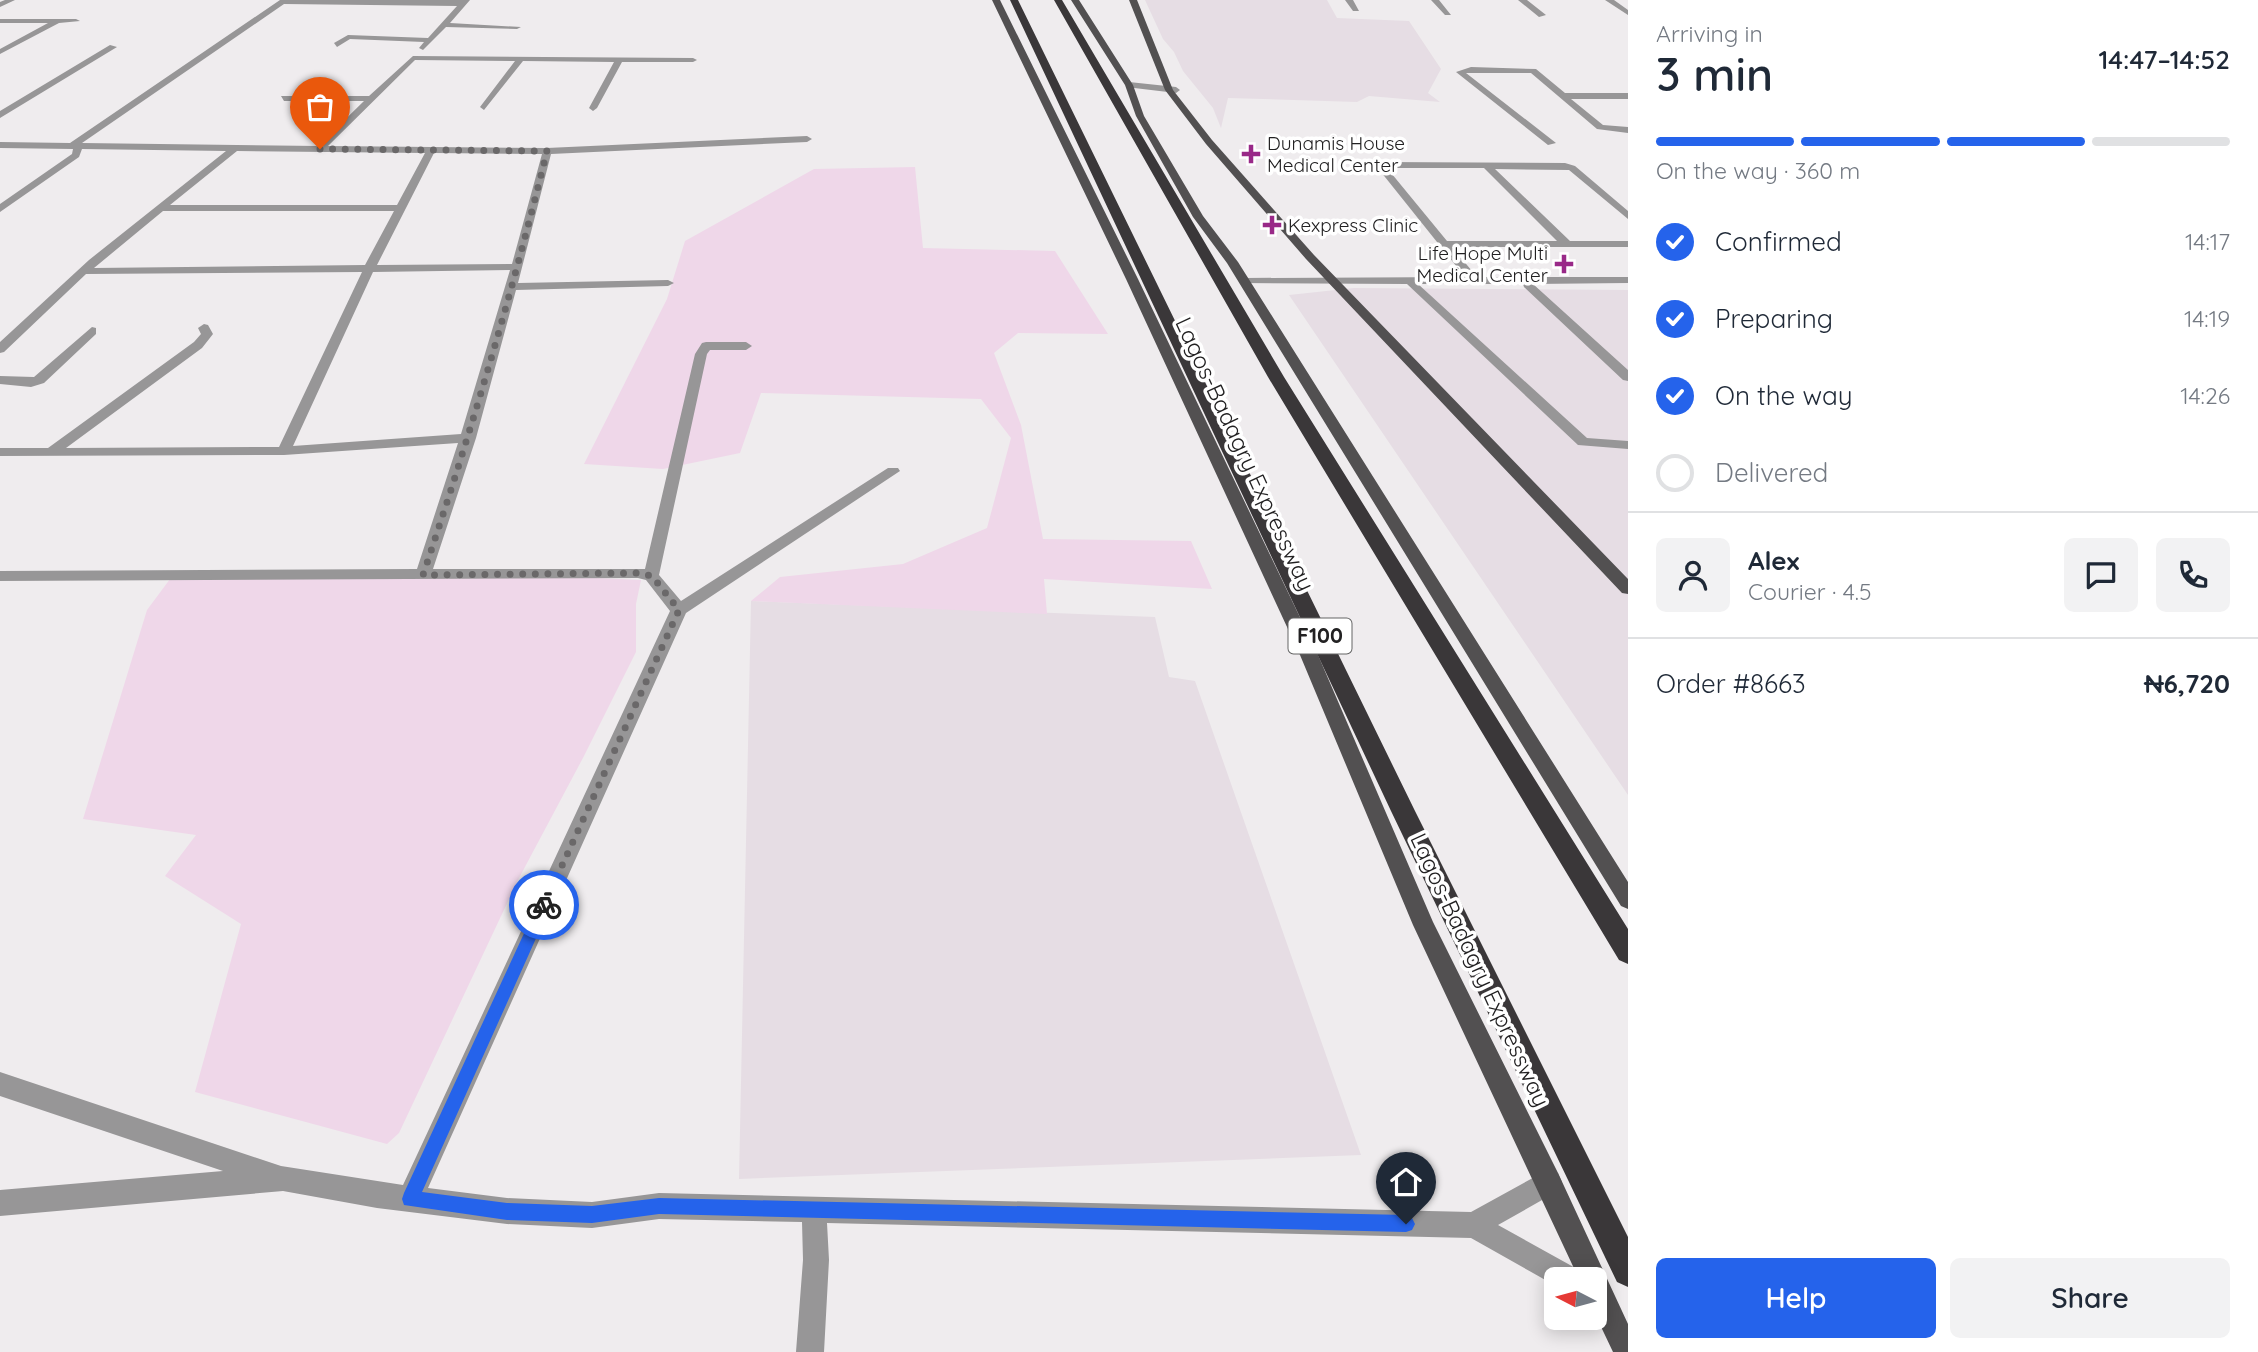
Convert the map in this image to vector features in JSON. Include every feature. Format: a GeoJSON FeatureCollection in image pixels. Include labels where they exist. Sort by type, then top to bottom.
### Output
{"type":"FeatureCollection","features":[{"type":"Feature","properties":{"kind":"highway"},"geometry":{"type":"LineString","coordinates":[[997,0],[1009,7],[1023,38],[1089,153]]}},
{"type":"Feature","properties":{"kind":"highway","name":"Lagos-Badagry Expressway"},"geometry":{"type":"LineString","coordinates":[[1014,0],[1403,811],[1628,1271]]}},
{"type":"Feature","properties":{"kind":"highway"},"geometry":{"type":"LineString","coordinates":[[1058,0],[1297,413],[1628,952]]}},
{"type":"Feature","properties":{"kind":"highway"},"geometry":{"type":"LineString","coordinates":[[1073,0],[1141,144]]}},
{"type":"Feature","properties":{"kind":"main road","name":"Lagos-Badagry Expressway"},"geometry":{"type":"LineString","coordinates":[[997,0],[1309,655],[1423,925],[1549,1182],[1586,1267]]}},
{"type":"Feature","properties":{"kind":"main road"},"geometry":{"type":"LineString","coordinates":[[1073,0],[1130,88],[1140,116],[1198,217],[1221,244],[1628,900]]}},
{"type":"Feature","properties":{"kind":"main road"},"geometry":{"type":"LineString","coordinates":[[1135,0],[1172,90],[1209,142],[1628,589]]}},
{"type":"Feature","properties":{"kind":"main road"},"geometry":{"type":"LineString","coordinates":[[1340,282],[1628,576]]}},
{"type":"Feature","properties":{"kind":"main road","name":"Lagos-Badagry Expressway"},"geometry":{"type":"LineString","coordinates":[[1607,1311],[1627,1352]]}},
{"type":"Feature","properties":{"kind":"street"},"geometry":{"type":"LineString","coordinates":[[0,5],[11,0]]}},
{"type":"Feature","properties":{"kind":"street"},"geometry":{"type":"LineString","coordinates":[[1349,0],[1356,9]]}},
{"type":"Feature","properties":{"kind":"street"},"geometry":{"type":"LineString","coordinates":[[1435,0],[1448,13]]}},
{"type":"Feature","properties":{"kind":"street"},"geometry":{"type":"LineString","coordinates":[[1522,0],[1542,15]]}},
{"type":"Feature","properties":{"kind":"street"},"geometry":{"type":"LineString","coordinates":[[1609,0],[1628,13]]}},
{"type":"Feature","properties":{"kind":"street"},"geometry":{"type":"LineString","coordinates":[[73,145],[284,1],[464,2]]}},
{"type":"Feature","properties":{"kind":"street"},"geometry":{"type":"LineString","coordinates":[[320,149],[413,58],[464,2]]}},
{"type":"Feature","properties":{"kind":"street"},"geometry":{"type":"LineString","coordinates":[[0,21],[76,21]]}},
{"type":"Feature","properties":{"kind":"street"},"geometry":{"type":"LineString","coordinates":[[0,52],[58,21]]}},
{"type":"Feature","properties":{"kind":"street"},"geometry":{"type":"LineString","coordinates":[[444,25],[517,27]]}},
{"type":"Feature","properties":{"kind":"street"},"geometry":{"type":"LineString","coordinates":[[337,45],[348,37],[430,40]]}},
{"type":"Feature","properties":{"kind":"street"},"geometry":{"type":"LineString","coordinates":[[0,114],[113,47]]}},
{"type":"Feature","properties":{"kind":"street"},"geometry":{"type":"LineString","coordinates":[[413,58],[519,61],[693,60]]}},
{"type":"Feature","properties":{"kind":"street"},"geometry":{"type":"LineString","coordinates":[[484,107],[519,61]]}},
{"type":"Feature","properties":{"kind":"street"},"geometry":{"type":"LineString","coordinates":[[593,107],[618,61]]}},
{"type":"Feature","properties":{"kind":"street"},"geometry":{"type":"LineString","coordinates":[[1551,143],[1460,72],[1471,69],[1533,71],[1600,127],[1628,130]]}},
{"type":"Feature","properties":{"kind":"street"},"geometry":{"type":"LineString","coordinates":[[1130,88],[1172,90]]}},
{"type":"Feature","properties":{"kind":"street"},"geometry":{"type":"LineString","coordinates":[[1563,96],[1628,96]]}},
{"type":"Feature","properties":{"kind":"street"},"geometry":{"type":"LineString","coordinates":[[284,98],[372,99]]}},
{"type":"Feature","properties":{"kind":"street"},"geometry":{"type":"LineString","coordinates":[[0,145],[430,152],[547,151],[807,139]]}},
{"type":"Feature","properties":{"kind":"street"},"geometry":{"type":"LineString","coordinates":[[0,209],[76,155],[78,148],[73,145]]}},
{"type":"Feature","properties":{"kind":"street"},"geometry":{"type":"LineString","coordinates":[[0,349],[86,271],[235,148]]}},
{"type":"Feature","properties":{"kind":"street"},"geometry":{"type":"LineString","coordinates":[[423,575],[513,287],[547,151]]}},
{"type":"Feature","properties":{"kind":"street"},"geometry":{"type":"LineString","coordinates":[[285,451],[369,269],[430,152]]}},
{"type":"Feature","properties":{"kind":"street"},"geometry":{"type":"LineString","coordinates":[[1472,280],[1446,244],[1380,165],[1557,164],[1572,168],[1628,216]]}},
{"type":"Feature","properties":{"kind":"street"},"geometry":{"type":"LineString","coordinates":[[1486,165],[1568,244]]}},
{"type":"Feature","properties":{"kind":"street"},"geometry":{"type":"LineString","coordinates":[[0,190],[24,191]]}},
{"type":"Feature","properties":{"kind":"street"},"geometry":{"type":"LineString","coordinates":[[162,208],[400,208]]}},
{"type":"Feature","properties":{"kind":"street"},"geometry":{"type":"LineString","coordinates":[[1446,244],[1628,244]]}},
{"type":"Feature","properties":{"kind":"street"},"geometry":{"type":"LineString","coordinates":[[86,271],[518,267]]}},
{"type":"Feature","properties":{"kind":"street"},"geometry":{"type":"LineString","coordinates":[[1246,284],[1472,280],[1628,283]]}},
{"type":"Feature","properties":{"kind":"street"},"geometry":{"type":"LineString","coordinates":[[1340,282],[1412,285],[1628,283]]}},
{"type":"Feature","properties":{"kind":"street"},"geometry":{"type":"LineString","coordinates":[[513,287],[668,283]]}},
{"type":"Feature","properties":{"kind":"street"},"geometry":{"type":"LineString","coordinates":[[1412,285],[1583,443],[1628,444]]}},
{"type":"Feature","properties":{"kind":"street"},"geometry":{"type":"LineString","coordinates":[[1528,285],[1628,377]]}},
{"type":"Feature","properties":{"kind":"street"},"geometry":{"type":"LineString","coordinates":[[52,451],[198,345],[207,334],[204,328]]}},
{"type":"Feature","properties":{"kind":"street"},"geometry":{"type":"LineString","coordinates":[[0,380],[31,383],[39,380],[92,331]]}},
{"type":"Feature","properties":{"kind":"street"},"geometry":{"type":"LineString","coordinates":[[0,337],[14,337]]}},
{"type":"Feature","properties":{"kind":"street"},"geometry":{"type":"LineString","coordinates":[[652,576],[701,354],[706,346],[746,346]]}},
{"type":"Feature","properties":{"kind":"street"},"geometry":{"type":"LineString","coordinates":[[0,452],[285,451],[468,438]]}},
{"type":"Feature","properties":{"kind":"street"},"geometry":{"type":"LineString","coordinates":[[410,1199],[679,610],[893,471]]}},
{"type":"Feature","properties":{"kind":"street"},"geometry":{"type":"LineString","coordinates":[[0,576],[638,573],[652,576],[679,610]]}},
{"type":"Feature","properties":{"kind":"street"},"geometry":{"type":"LineString","coordinates":[[0,1084],[283,1178],[410,1199],[507,1211],[592,1215],[659,1206],[1473,1224],[1549,1267]]}},
{"type":"Feature","properties":{"kind":"street"},"geometry":{"type":"LineString","coordinates":[[0,1203],[283,1178]]}},
{"type":"Feature","properties":{"kind":"street"},"geometry":{"type":"LineString","coordinates":[[1473,1224],[1549,1182]]}},
{"type":"Feature","properties":{"kind":"street"},"geometry":{"type":"LineString","coordinates":[[810,1352],[816,1261],[814,1209]]}},
{"type":"Feature","properties":{"kind":"shaded area"},"geometry":{"type":"Polygon","coordinates":[[[1145,0],[1327,0],[1337,18],[1409,21],[1441,69],[1428,93],[1440,102],[1369,96],[1357,102],[1228,98],[1221,128],[1213,108],[1183,71],[1174,52],[1163,39],[1145,0]]]}},
{"type":"Feature","properties":{"kind":"shaded area"},"geometry":{"type":"Polygon","coordinates":[[[915,167],[923,248],[1055,251],[1108,334],[1018,333],[994,353],[1021,425],[1043,539],[1191,541],[1212,589],[1044,579],[1047,614],[751,601],[780,577],[903,564],[987,528],[1011,438],[981,399],[761,393],[740,453],[663,469],[584,464],[667,299],[685,241],[814,169],[915,167]]]}},
{"type":"Feature","properties":{"kind":"shaded area"},"geometry":{"type":"Polygon","coordinates":[[[1354,288],[1628,290],[1628,795],[1289,295],[1354,288]]]}},
{"type":"Feature","properties":{"kind":"shaded area"},"geometry":{"type":"Polygon","coordinates":[[[415,570],[641,580],[636,604],[636,652],[518,880],[399,1133],[387,1144],[195,1092],[241,924],[165,876],[196,835],[83,819],[147,610],[176,571],[415,570]]]}},
{"type":"Feature","properties":{"kind":"shaded area"},"geometry":{"type":"Polygon","coordinates":[[[751,601],[1155,617],[1169,677],[1195,681],[1361,1155],[739,1179],[751,601]]]}},
{"type":"Feature","properties":{"kind":"way so far"},"geometry":{"type":"LineString","coordinates":[[320,149],[547,151],[506,312],[423,575],[638,573],[652,576],[679,610],[544,905]]}},
{"type":"Feature","properties":{"kind":"place","name":"Dunamis House Medical Center"},"geometry":{"type":"Point","coordinates":[1251,154]}},
{"type":"Feature","properties":{"kind":"place","name":"Kexpress Clinic"},"geometry":{"type":"Point","coordinates":[1272,225]}},
{"type":"Feature","properties":{"kind":"place","name":"Life Hope Multi Medical Center"},"geometry":{"type":"Point","coordinates":[1564,264]}},
{"type":"Feature","properties":{"kind":"route"},"geometry":{"type":"LineString","coordinates":[[544,905],[410,1199],[507,1211],[592,1215],[659,1206],[1406,1224]]}}]}
